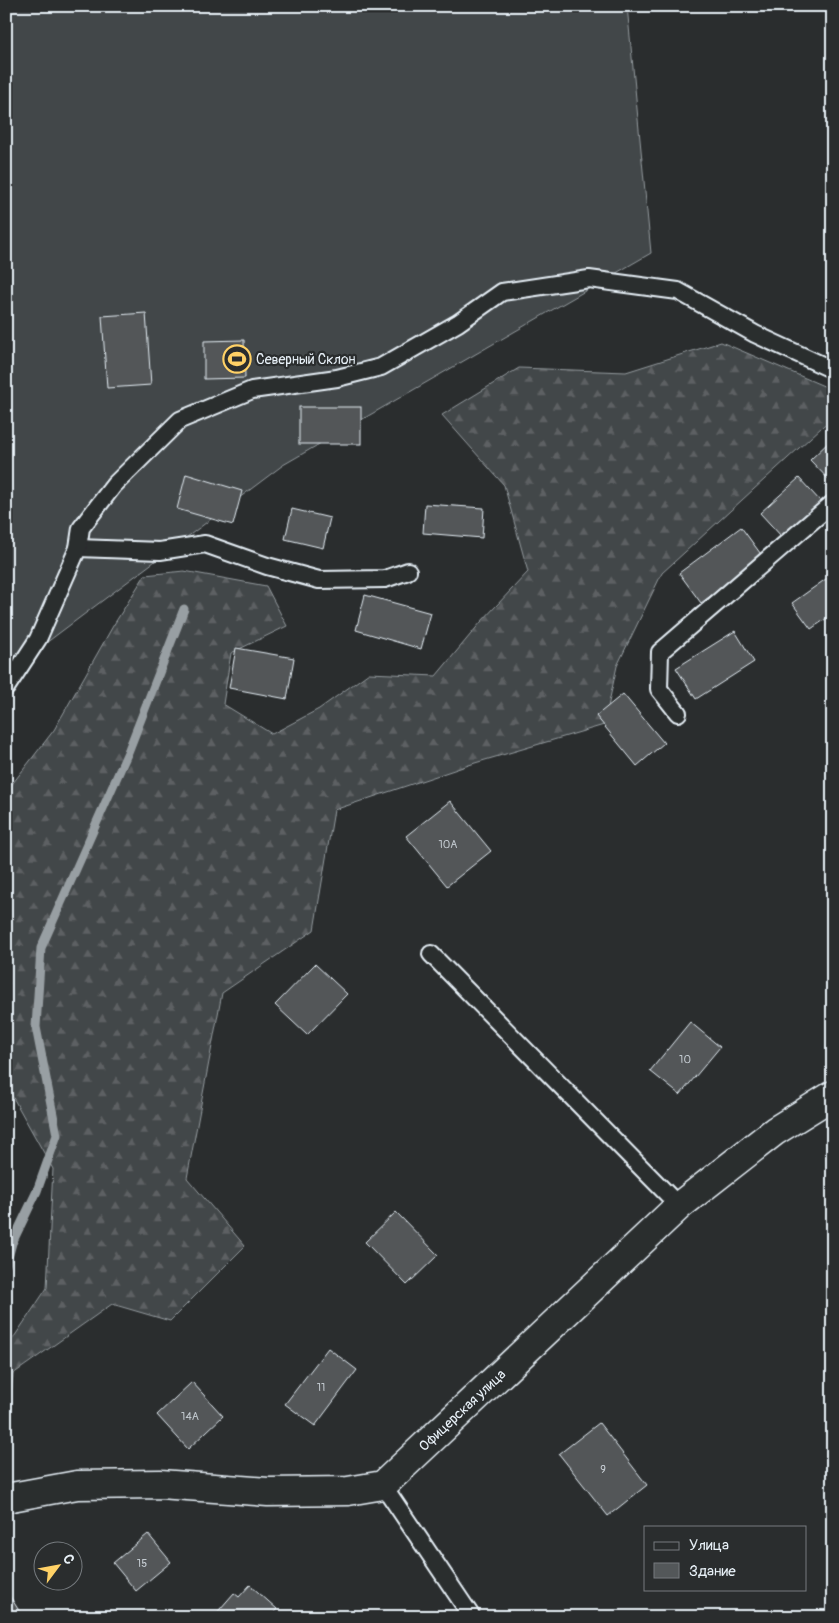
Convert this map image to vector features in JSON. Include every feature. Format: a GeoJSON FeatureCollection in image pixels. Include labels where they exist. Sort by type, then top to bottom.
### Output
{"type":"FeatureCollection","features":[{"type":"Feature","properties":{"kind":"street","name":"Офицерская улица"},"geometry":{"type":"LineString","coordinates":[[383,1485],[679,1206],[776,1131],[833,1095]]}},
{"type":"Feature","properties":{"kind":"street"},"geometry":{"type":"LineString","coordinates":[[6,1498],[77,1485],[160,1484],[268,1492],[348,1491],[383,1485]]}},
{"type":"Feature","properties":{"kind":"lane"},"geometry":{"type":"LineString","coordinates":[[6,688],[38,639],[78,548],[81,528],[114,485],[180,420],[252,390],[337,378],[381,367],[458,323],[502,292],[589,279],[678,291],[755,334],[833,370]]}},
{"type":"Feature","properties":{"kind":"lane"},"geometry":{"type":"LineString","coordinates":[[678,712],[659,689],[660,652],[833,503]]}},
{"type":"Feature","properties":{"kind":"lane"},"geometry":{"type":"LineString","coordinates":[[78,548],[160,551],[204,544],[266,566],[320,580],[386,579],[408,571]]}},
{"type":"Feature","properties":{"kind":"lane"},"geometry":{"type":"LineString","coordinates":[[431,954],[679,1206]]}},
{"type":"Feature","properties":{"kind":"lane"},"geometry":{"type":"LineString","coordinates":[[383,1485],[472,1617]]}},
{"type":"Feature","properties":{"kind":"green space","name":"Северный Склон"},"geometry":{"type":"Polygon","coordinates":[[[6,6],[627,6],[651,253],[283,465],[6,673],[6,6]]]}},
{"type":"Feature","properties":{"kind":"green space"},"geometry":{"type":"Polygon","coordinates":[[[721,342],[833,390],[833,417],[662,573],[617,666],[604,725],[475,763],[334,810],[314,930],[222,993],[187,1178],[245,1246],[170,1321],[112,1304],[13,1374],[11,1395],[6,1396],[6,1349],[47,1288],[53,1169],[6,1085],[6,792],[54,730],[113,626],[145,575],[184,571],[266,586],[287,626],[231,653],[223,704],[272,734],[319,709],[369,673],[436,676],[481,622],[528,572],[504,485],[442,415],[519,368],[626,372],[721,342]]]}},
{"type":"Feature","properties":{"kind":"building"},"geometry":{"type":"Polygon","coordinates":[[[146,313],[151,385],[107,388],[102,316],[146,313]]]}},
{"type":"Feature","properties":{"kind":"building"},"geometry":{"type":"Polygon","coordinates":[[[244,340],[245,378],[204,379],[204,341],[244,340]]]}},
{"type":"Feature","properties":{"kind":"building"},"geometry":{"type":"Polygon","coordinates":[[[299,407],[361,407],[361,444],[299,444],[299,407]]]}},
{"type":"Feature","properties":{"kind":"building"},"geometry":{"type":"Polygon","coordinates":[[[833,438],[833,484],[810,460],[833,438]]]}},
{"type":"Feature","properties":{"kind":"building"},"geometry":{"type":"Polygon","coordinates":[[[186,474],[242,491],[233,525],[177,509],[186,474]]]}},
{"type":"Feature","properties":{"kind":"building"},"geometry":{"type":"Polygon","coordinates":[[[799,478],[821,502],[782,537],[760,513],[799,478]]]}},
{"type":"Feature","properties":{"kind":"building"},"geometry":{"type":"Polygon","coordinates":[[[425,504],[484,508],[482,538],[423,533],[425,504]]]}},
{"type":"Feature","properties":{"kind":"building"},"geometry":{"type":"Polygon","coordinates":[[[292,509],[330,518],[323,548],[285,539],[292,509]]]}},
{"type":"Feature","properties":{"kind":"building"},"geometry":{"type":"Polygon","coordinates":[[[741,527],[763,557],[701,603],[679,573],[741,527]]]}},
{"type":"Feature","properties":{"kind":"building"},"geometry":{"type":"Polygon","coordinates":[[[833,574],[833,614],[811,629],[792,603],[833,574]]]}},
{"type":"Feature","properties":{"kind":"building"},"geometry":{"type":"Polygon","coordinates":[[[365,595],[431,613],[421,649],[356,630],[365,595]]]}},
{"type":"Feature","properties":{"kind":"building"},"geometry":{"type":"Polygon","coordinates":[[[735,631],[754,662],[696,699],[676,668],[735,631]]]}},
{"type":"Feature","properties":{"kind":"building"},"geometry":{"type":"Polygon","coordinates":[[[236,648],[294,658],[287,699],[229,688],[236,648]]]}},
{"type":"Feature","properties":{"kind":"building"},"geometry":{"type":"Polygon","coordinates":[[[623,694],[664,743],[637,766],[596,716],[623,694]]]}},
{"type":"Feature","properties":{"kind":"building"},"geometry":{"type":"Polygon","coordinates":[[[450,801],[491,851],[447,886],[406,836],[450,801]]]}},
{"type":"Feature","properties":{"kind":"building"},"geometry":{"type":"Polygon","coordinates":[[[315,964],[347,994],[307,1035],[275,1005],[315,964]]]}},
{"type":"Feature","properties":{"kind":"building"},"geometry":{"type":"Polygon","coordinates":[[[690,1022],[720,1047],[680,1095],[650,1071],[690,1022]]]}},
{"type":"Feature","properties":{"kind":"building"},"geometry":{"type":"Polygon","coordinates":[[[396,1212],[438,1255],[407,1285],[365,1242],[396,1212]]]}},
{"type":"Feature","properties":{"kind":"building"},"geometry":{"type":"Polygon","coordinates":[[[328,1348],[357,1370],[315,1426],[285,1404],[328,1348]]]}},
{"type":"Feature","properties":{"kind":"building"},"geometry":{"type":"Polygon","coordinates":[[[192,1382],[223,1416],[188,1449],[157,1415],[192,1382]]]}},
{"type":"Feature","properties":{"kind":"building"},"geometry":{"type":"Polygon","coordinates":[[[599,1423],[647,1485],[608,1516],[559,1454],[599,1423]]]}},
{"type":"Feature","properties":{"kind":"building"},"geometry":{"type":"Polygon","coordinates":[[[148,1534],[171,1562],[136,1591],[113,1563],[148,1534]]]}},
{"type":"Feature","properties":{"kind":"building"},"geometry":{"type":"Polygon","coordinates":[[[250,1585],[277,1609],[270,1617],[213,1617],[234,1593],[239,1597],[250,1585]]]}},
{"type":"Feature","properties":{"kind":"building"},"geometry":{"type":"Polygon","coordinates":[[[6,1590],[23,1617],[6,1617],[6,1590]]]}},
{"type":"Feature","properties":{"kind":"waterway"},"geometry":{"type":"LineString","coordinates":[[6,1265],[12,1243],[37,1191],[57,1135],[36,1027],[41,948],[128,752],[184,609]]}},
{"type":"Feature","properties":{"kind":"place","name":"Северный Склон"},"geometry":{"type":"Point","coordinates":[237,359]}}]}
